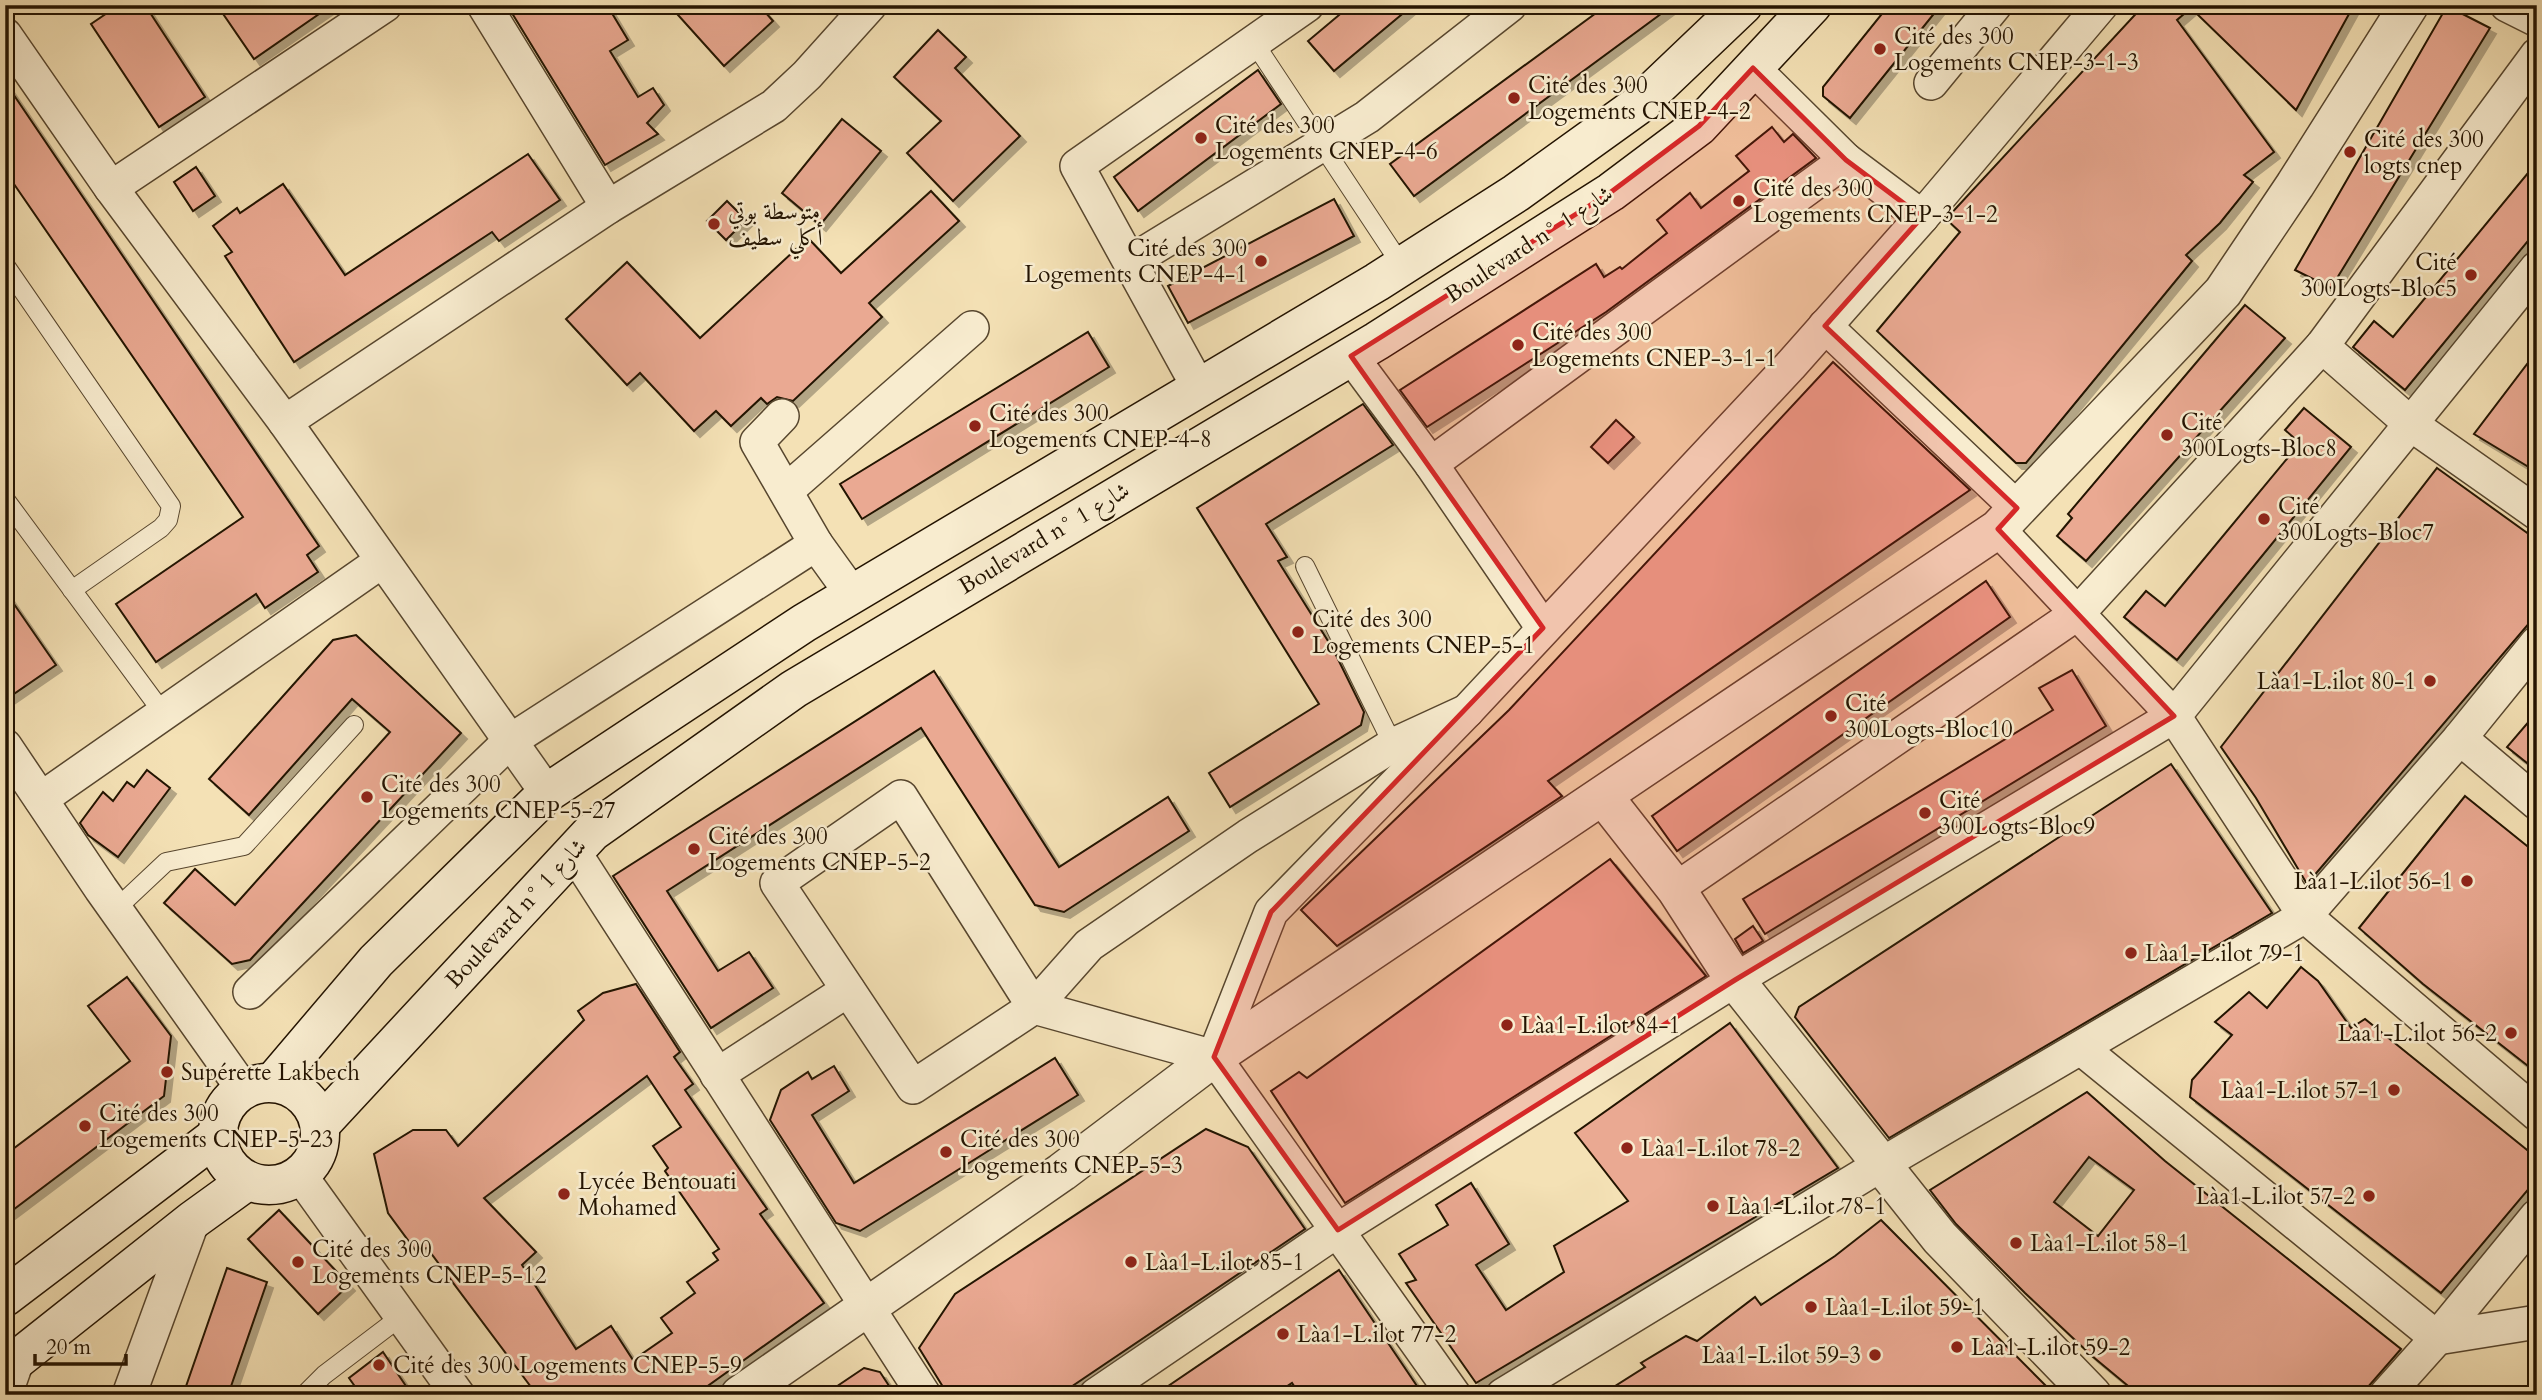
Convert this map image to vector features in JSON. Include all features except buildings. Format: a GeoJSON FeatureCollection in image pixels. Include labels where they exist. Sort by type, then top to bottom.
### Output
{"type":"FeatureCollection","features":[{"type":"Feature","properties":{"kind":"main road"},"geometry":{"type":"LineString","coordinates":[[258,1085],[303,1095],[314,1108],[320,1125],[317,1153],[300,1175],[274,1185],[247,1181],[226,1162],[218,1135],[226,1105],[258,1085],[376,961],[547,793],[852,594],[1402,266],[1516,193],[1637,106],[1743,5]]}},
{"type":"Feature","properties":{"kind":"main road","name":"Boulevard n° شارع 1"},"geometry":{"type":"LineString","coordinates":[[320,1125],[592,832],[794,689],[1351,356],[1611,192],[1699,126],[1812,5]]}},
{"type":"Feature","properties":{"kind":"main road"},"geometry":{"type":"LineString","coordinates":[[740,1395],[1062,1171],[1214,1057],[1603,796],[2008,518],[2223,292],[2409,5]]}},
{"type":"Feature","properties":{"kind":"main road"},"geometry":{"type":"LineString","coordinates":[[1603,796],[1676,889],[1735,979],[1833,1107],[1940,1238],[2092,1395]]}},
{"type":"Feature","properties":{"kind":"main road"},"geometry":{"type":"LineString","coordinates":[[5,1297],[218,1135]]}},
{"type":"Feature","properties":{"kind":"main road"},"geometry":{"type":"LineString","coordinates":[[12,1364],[193,1220],[247,1181]]}},
{"type":"Feature","properties":{"kind":"street"},"geometry":{"type":"LineString","coordinates":[[111,188],[385,5]]}},
{"type":"Feature","properties":{"kind":"street"},"geometry":{"type":"LineString","coordinates":[[484,5],[608,207]]}},
{"type":"Feature","properties":{"kind":"street"},"geometry":{"type":"LineString","coordinates":[[285,422],[608,207],[774,106],[807,75],[870,5]]}},
{"type":"Feature","properties":{"kind":"street"},"geometry":{"type":"LineString","coordinates":[[1199,388],[1077,166],[1255,44],[1307,5]]}},
{"type":"Feature","properties":{"kind":"street"},"geometry":{"type":"LineString","coordinates":[[1130,262],[1367,117],[1510,5]]}},
{"type":"Feature","properties":{"kind":"street"},"geometry":{"type":"LineString","coordinates":[[1931,83],[1994,5]]}},
{"type":"Feature","properties":{"kind":"street"},"geometry":{"type":"LineString","coordinates":[[1214,1057],[1271,912],[1467,711],[1825,326],[1922,217],[2101,5]]}},
{"type":"Feature","properties":{"kind":"street"},"geometry":{"type":"LineString","coordinates":[[2507,5],[2537,20]]}},
{"type":"Feature","properties":{"kind":"street"},"geometry":{"type":"LineString","coordinates":[[5,35],[111,188],[285,422],[547,793]]}},
{"type":"Feature","properties":{"kind":"street"},"geometry":{"type":"LineString","coordinates":[[1676,889],[2078,613],[2322,346],[2537,55]]}},
{"type":"Feature","properties":{"kind":"street"},"geometry":{"type":"LineString","coordinates":[[1753,68],[1846,160],[1922,217]]}},
{"type":"Feature","properties":{"kind":"street"},"geometry":{"type":"LineString","coordinates":[[1431,464],[1846,160]]}},
{"type":"Feature","properties":{"kind":"street"},"geometry":{"type":"LineString","coordinates":[[1096,1395],[1338,1230],[1735,979],[2174,716],[2537,268]]}},
{"type":"Feature","properties":{"kind":"street"},"geometry":{"type":"LineString","coordinates":[[1825,326],[2008,518],[2078,613],[2174,716],[2305,916],[2537,1114]]}},
{"type":"Feature","properties":{"kind":"street"},"geometry":{"type":"LineString","coordinates":[[786,491],[972,328]]}},
{"type":"Feature","properties":{"kind":"street"},"geometry":{"type":"LineString","coordinates":[[2322,346],[2412,425],[2537,513]]}},
{"type":"Feature","properties":{"kind":"street"},"geometry":{"type":"LineString","coordinates":[[1351,356],[1431,464],[1543,628]]}},
{"type":"Feature","properties":{"kind":"street"},"geometry":{"type":"LineString","coordinates":[[782,416],[757,442],[816,544],[852,594]]}},
{"type":"Feature","properties":{"kind":"street"},"geometry":{"type":"LineString","coordinates":[[250,992],[510,741],[816,544]]}},
{"type":"Feature","properties":{"kind":"street"},"geometry":{"type":"LineString","coordinates":[[41,799],[382,561]]}},
{"type":"Feature","properties":{"kind":"street"},"geometry":{"type":"LineString","coordinates":[[1503,1395],[1882,1164],[2305,916],[2460,738],[2537,643]]}},
{"type":"Feature","properties":{"kind":"street"},"geometry":{"type":"LineString","coordinates":[[1454,1395],[1214,1057],[1034,1007],[901,797],[777,883],[913,1087],[1034,1007],[1089,945],[1248,836],[1393,745],[1467,711]]}},
{"type":"Feature","properties":{"kind":"street"},"geometry":{"type":"LineString","coordinates":[[2460,738],[2537,803]]}},
{"type":"Feature","properties":{"kind":"street"},"geometry":{"type":"LineString","coordinates":[[5,746],[116,909],[258,1085]]}},
{"type":"Feature","properties":{"kind":"street"},"geometry":{"type":"LineString","coordinates":[[574,852],[924,1395]]}},
{"type":"Feature","properties":{"kind":"street"},"geometry":{"type":"LineString","coordinates":[[717,1075],[848,990]]}},
{"type":"Feature","properties":{"kind":"street"},"geometry":{"type":"LineString","coordinates":[[2082,1049],[2437,1338],[2537,1322]]}},
{"type":"Feature","properties":{"kind":"street"},"geometry":{"type":"LineString","coordinates":[[300,1175],[458,1395]]}},
{"type":"Feature","properties":{"kind":"street"},"geometry":{"type":"LineString","coordinates":[[2386,1395],[2437,1338],[2537,1216]]}},
{"type":"Feature","properties":{"kind":"street"},"geometry":{"type":"LineString","coordinates":[[129,1395],[193,1220]]}},
{"type":"Feature","properties":{"kind":"street"},"geometry":{"type":"LineString","coordinates":[[5,1395],[12,1364]]}},
{"type":"Feature","properties":{"kind":"lane"},"geometry":{"type":"LineString","coordinates":[[1255,44],[1402,266]]}},
{"type":"Feature","properties":{"kind":"lane"},"geometry":{"type":"LineString","coordinates":[[5,265],[171,506],[168,520],[161,528],[72,590]]}},
{"type":"Feature","properties":{"kind":"lane"},"geometry":{"type":"LineString","coordinates":[[5,499],[163,713]]}},
{"type":"Feature","properties":{"kind":"lane"},"geometry":{"type":"LineString","coordinates":[[1305,566],[1393,745]]}},
{"type":"Feature","properties":{"kind":"lane"},"geometry":{"type":"LineString","coordinates":[[116,909],[166,862],[244,846],[354,724]]}},
{"type":"Feature","properties":{"kind":"lane"},"geometry":{"type":"LineString","coordinates":[[304,1395],[324,1375],[403,1315]]}},
{"type":"Feature","properties":{"kind":"highlighted area"},"geometry":{"type":"Polygon","coordinates":[[[1753,68],[1846,160],[1922,217],[1825,326],[2017,508],[1998,529],[2174,716],[1735,980],[1338,1230],[1214,1057],[1271,912],[1543,628],[1351,356],[1611,192],[1699,126],[1753,68]]]}},
{"type":"Feature","properties":{"kind":"place","name":"Cité des 300 Logements CNEP-3-1-3"},"geometry":{"type":"Point","coordinates":[1880,49]}},
{"type":"Feature","properties":{"kind":"place","name":"Cité des 300 Logements CNEP-4-2"},"geometry":{"type":"Point","coordinates":[1514,98]}},
{"type":"Feature","properties":{"kind":"place","name":"Cité des 300 Logements CNEP-4-6"},"geometry":{"type":"Point","coordinates":[1201,138]}},
{"type":"Feature","properties":{"kind":"place","name":"Cité des 300 logts cnep"},"geometry":{"type":"Point","coordinates":[2350,152]}},
{"type":"Feature","properties":{"kind":"place","name":"Cité des 300 Logements CNEP-3-1-2"},"geometry":{"type":"Point","coordinates":[1739,201]}},
{"type":"Feature","properties":{"kind":"place","name":"متوسطة بوتي أكلي سطيف"},"geometry":{"type":"Point","coordinates":[714,224]}},
{"type":"Feature","properties":{"kind":"place","name":"Cité des 300 Logements CNEP-4-1"},"geometry":{"type":"Point","coordinates":[1261,261]}},
{"type":"Feature","properties":{"kind":"place","name":"Cité 300Logts-Bloc5"},"geometry":{"type":"Point","coordinates":[2471,275]}},
{"type":"Feature","properties":{"kind":"place","name":"Cité des 300 Logements CNEP-3-1-1"},"geometry":{"type":"Point","coordinates":[1518,345]}},
{"type":"Feature","properties":{"kind":"place","name":"Cité des 300 Logements CNEP-4-8"},"geometry":{"type":"Point","coordinates":[975,426]}},
{"type":"Feature","properties":{"kind":"place","name":"Cité 300Logts-Bloc8"},"geometry":{"type":"Point","coordinates":[2167,435]}},
{"type":"Feature","properties":{"kind":"place","name":"Cité 300Logts-Bloc7"},"geometry":{"type":"Point","coordinates":[2264,519]}},
{"type":"Feature","properties":{"kind":"place","name":"Cité des 300 Logements CNEP-5-1"},"geometry":{"type":"Point","coordinates":[1298,632]}},
{"type":"Feature","properties":{"kind":"place","name":"Làa1-L.ilot 80-1"},"geometry":{"type":"Point","coordinates":[2430,681]}},
{"type":"Feature","properties":{"kind":"place","name":"Cité 300Logts-Bloc10"},"geometry":{"type":"Point","coordinates":[1831,716]}},
{"type":"Feature","properties":{"kind":"place","name":"Cité des 300 Logements CNEP-5-27"},"geometry":{"type":"Point","coordinates":[367,797]}},
{"type":"Feature","properties":{"kind":"place","name":"Cité 300Logts-Bloc9"},"geometry":{"type":"Point","coordinates":[1925,813]}},
{"type":"Feature","properties":{"kind":"place","name":"Cité des 300 Logements CNEP-5-2"},"geometry":{"type":"Point","coordinates":[694,849]}},
{"type":"Feature","properties":{"kind":"place","name":"Làa1-L.ilot 56-1"},"geometry":{"type":"Point","coordinates":[2467,881]}},
{"type":"Feature","properties":{"kind":"place","name":"Làa1-L.ilot 79-1"},"geometry":{"type":"Point","coordinates":[2131,953]}},
{"type":"Feature","properties":{"kind":"place","name":"Làa1-L.ilot 84-1"},"geometry":{"type":"Point","coordinates":[1507,1025]}},
{"type":"Feature","properties":{"kind":"place","name":"Làa1-L.ilot 56-2"},"geometry":{"type":"Point","coordinates":[2511,1033]}},
{"type":"Feature","properties":{"kind":"place","name":"Supérette Lakbech"},"geometry":{"type":"Point","coordinates":[167,1072]}},
{"type":"Feature","properties":{"kind":"place","name":"Làa1-L.ilot 57-1"},"geometry":{"type":"Point","coordinates":[2394,1090]}},
{"type":"Feature","properties":{"kind":"place","name":"Cité des 300 Logements CNEP-5-23"},"geometry":{"type":"Point","coordinates":[85,1126]}},
{"type":"Feature","properties":{"kind":"place","name":"Làa1-L.ilot 78-2"},"geometry":{"type":"Point","coordinates":[1627,1148]}},
{"type":"Feature","properties":{"kind":"place","name":"Cité des 300 Logements CNEP-5-3"},"geometry":{"type":"Point","coordinates":[946,1152]}},
{"type":"Feature","properties":{"kind":"place","name":"Lycée Bentouati Mohamed"},"geometry":{"type":"Point","coordinates":[564,1194]}},
{"type":"Feature","properties":{"kind":"place","name":"Làa1-L.ilot 57-2"},"geometry":{"type":"Point","coordinates":[2369,1196]}},
{"type":"Feature","properties":{"kind":"place","name":"Làa1-L.ilot 78-1"},"geometry":{"type":"Point","coordinates":[1713,1206]}},
{"type":"Feature","properties":{"kind":"place","name":"Làa1-L.ilot 58-1"},"geometry":{"type":"Point","coordinates":[2016,1243]}},
{"type":"Feature","properties":{"kind":"place","name":"Cité des 300 Logements CNEP-5-12"},"geometry":{"type":"Point","coordinates":[298,1262]}},
{"type":"Feature","properties":{"kind":"place","name":"Làa1-L.ilot 85-1"},"geometry":{"type":"Point","coordinates":[1131,1262]}},
{"type":"Feature","properties":{"kind":"place","name":"Làa1-L.ilot 59-1"},"geometry":{"type":"Point","coordinates":[1811,1307]}},
{"type":"Feature","properties":{"kind":"place","name":"Làa1-L.ilot 77-2"},"geometry":{"type":"Point","coordinates":[1283,1334]}},
{"type":"Feature","properties":{"kind":"place","name":"Làa1-L.ilot 59-2"},"geometry":{"type":"Point","coordinates":[1957,1347]}},
{"type":"Feature","properties":{"kind":"place","name":"Làa1-L.ilot 59-3"},"geometry":{"type":"Point","coordinates":[1875,1355]}},
{"type":"Feature","properties":{"kind":"place","name":"Cité des 300 Logements CNEP-5-9"},"geometry":{"type":"Point","coordinates":[379,1365]}}]}
